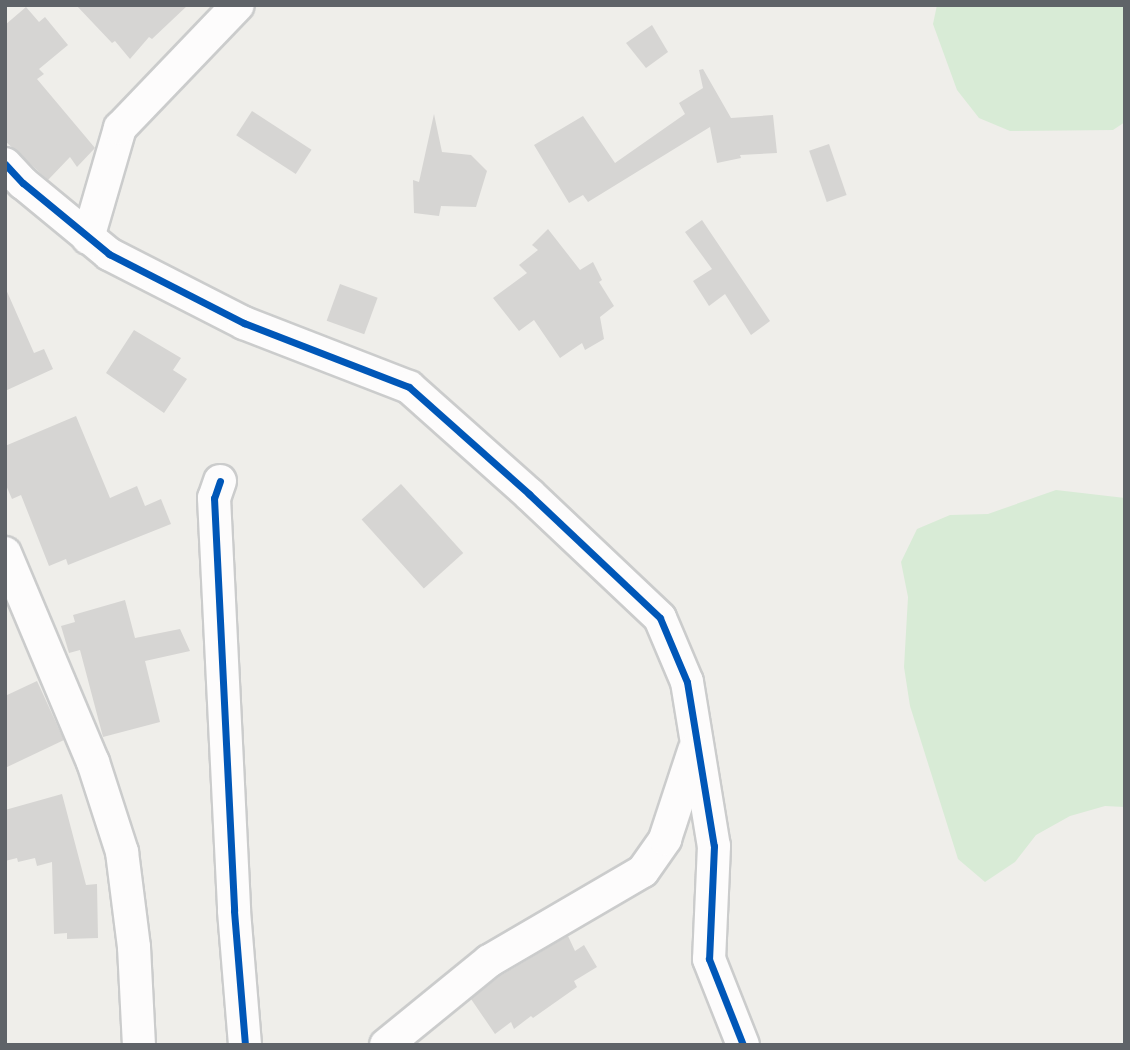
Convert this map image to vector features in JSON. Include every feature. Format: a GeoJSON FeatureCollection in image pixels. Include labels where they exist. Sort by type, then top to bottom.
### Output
{"type":"FeatureCollection","features":[{"type":"Feature","properties":{"kind":"street"},"geometry":{"type":"LineString","coordinates":[[88,238],[120,128],[238,5]]}},
{"type":"Feature","properties":{"kind":"street"},"geometry":{"type":"LineString","coordinates":[[5,164],[23,183],[109,254],[188,297],[244,323],[409,387],[529,494],[660,618],[687,682],[714,846],[709,959],[743,1045]]}},
{"type":"Feature","properties":{"kind":"street"},"geometry":{"type":"LineString","coordinates":[[220,481],[214,498],[234,911],[245,1045]]}},
{"type":"Feature","properties":{"kind":"street"},"geometry":{"type":"LineString","coordinates":[[5,553],[93,762],[122,852],[134,947],[139,1045]]}},
{"type":"Feature","properties":{"kind":"street"},"geometry":{"type":"LineString","coordinates":[[386,1045],[489,961],[643,871],[665,839],[691,768],[697,738]]}},
{"type":"Feature","properties":{"kind":"green space"},"geometry":{"type":"Polygon","coordinates":[[[937,5],[1125,5],[1125,122],[1113,130],[1010,131],[979,118],[957,90],[933,24],[937,5]]]}},
{"type":"Feature","properties":{"kind":"green space"},"geometry":{"type":"Polygon","coordinates":[[[1056,490],[1125,498],[1125,807],[1105,806],[1070,816],[1036,835],[1015,862],[985,882],[958,859],[910,706],[904,667],[908,597],[901,562],[917,529],[950,515],[988,514],[1056,490]]]}},
{"type":"Feature","properties":{"kind":"building"},"geometry":{"type":"Polygon","coordinates":[[[76,5],[188,5],[152,39],[149,37],[130,59],[115,41],[112,43],[76,5]]]}},
{"type":"Feature","properties":{"kind":"building"},"geometry":{"type":"Polygon","coordinates":[[[26,7],[39,22],[45,17],[68,45],[39,69],[44,74],[37,79],[95,148],[77,167],[70,157],[48,180],[5,141],[5,25],[26,7]]]}},
{"type":"Feature","properties":{"kind":"building"},"geometry":{"type":"Polygon","coordinates":[[[652,25],[668,52],[646,68],[626,43],[652,25]]]}},
{"type":"Feature","properties":{"kind":"building"},"geometry":{"type":"Polygon","coordinates":[[[703,69],[731,118],[773,115],[777,153],[740,155],[741,158],[717,163],[710,127],[588,202],[583,195],[569,203],[534,145],[583,116],[615,163],[685,114],[679,103],[703,88],[699,70],[703,69]]]}},
{"type":"Feature","properties":{"kind":"building"},"geometry":{"type":"Polygon","coordinates":[[[252,111],[312,150],[296,174],[236,135],[252,111]]]}},
{"type":"Feature","properties":{"kind":"building"},"geometry":{"type":"Polygon","coordinates":[[[434,114],[442,152],[471,155],[487,171],[476,207],[441,206],[439,216],[414,213],[413,180],[419,182],[434,114]]]}},
{"type":"Feature","properties":{"kind":"building"},"geometry":{"type":"Polygon","coordinates":[[[829,144],[847,195],[827,202],[809,151],[829,144]]]}},
{"type":"Feature","properties":{"kind":"building"},"geometry":{"type":"Polygon","coordinates":[[[702,220],[770,321],[751,335],[725,294],[709,306],[693,281],[712,269],[685,232],[702,220]]]}},
{"type":"Feature","properties":{"kind":"building"},"geometry":{"type":"Polygon","coordinates":[[[548,229],[580,270],[593,262],[602,280],[599,282],[614,306],[600,317],[604,339],[585,350],[582,343],[560,358],[534,320],[519,331],[493,298],[527,273],[519,265],[538,250],[532,245],[548,229]]]}},
{"type":"Feature","properties":{"kind":"building"},"geometry":{"type":"Polygon","coordinates":[[[340,284],[378,298],[364,334],[327,321],[340,284]]]}},
{"type":"Feature","properties":{"kind":"building"},"geometry":{"type":"Polygon","coordinates":[[[5,287],[34,353],[44,349],[53,369],[5,391],[5,287]]]}},
{"type":"Feature","properties":{"kind":"building"},"geometry":{"type":"Polygon","coordinates":[[[134,330],[181,358],[173,370],[187,379],[164,413],[106,373],[134,330]]]}},
{"type":"Feature","properties":{"kind":"building"},"geometry":{"type":"Polygon","coordinates":[[[76,416],[110,498],[137,486],[145,506],[161,499],[171,524],[68,565],[66,559],[49,566],[21,495],[12,499],[5,483],[5,446],[76,416]]]}},
{"type":"Feature","properties":{"kind":"building"},"geometry":{"type":"Polygon","coordinates":[[[401,484],[463,553],[424,589],[362,519],[401,484]]]}},
{"type":"Feature","properties":{"kind":"building"},"geometry":{"type":"Polygon","coordinates":[[[125,600],[135,638],[180,629],[190,651],[145,661],[160,722],[103,737],[80,650],[69,653],[61,626],[75,622],[73,615],[125,600]]]}},
{"type":"Feature","properties":{"kind":"building"},"geometry":{"type":"Polygon","coordinates":[[[37,681],[64,740],[5,768],[5,696],[37,681]]]}},
{"type":"Feature","properties":{"kind":"building"},"geometry":{"type":"Polygon","coordinates":[[[62,794],[86,885],[97,884],[98,938],[67,939],[67,933],[54,934],[52,862],[37,866],[35,858],[18,862],[17,858],[5,861],[5,810],[62,794]]]}},
{"type":"Feature","properties":{"kind":"building"},"geometry":{"type":"Polygon","coordinates":[[[568,936],[575,951],[584,945],[597,967],[574,981],[577,987],[533,1018],[531,1016],[514,1029],[511,1022],[495,1034],[471,999],[500,976],[568,936]]]}},
{"type":"Feature","properties":{"kind":"cycle path"},"geometry":{"type":"LineString","coordinates":[[5,164],[23,183],[109,254],[244,323],[409,387],[529,494],[660,618],[687,682],[714,846],[709,959],[743,1045]]}},
{"type":"Feature","properties":{"kind":"cycle path"},"geometry":{"type":"LineString","coordinates":[[220,481],[214,498],[234,911],[245,1045]]}}]}
